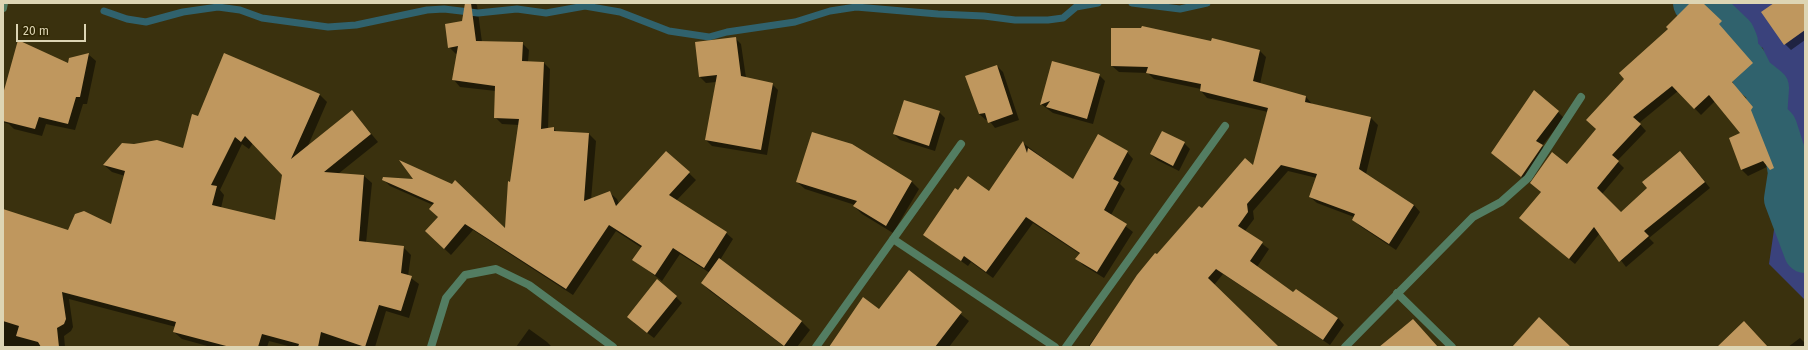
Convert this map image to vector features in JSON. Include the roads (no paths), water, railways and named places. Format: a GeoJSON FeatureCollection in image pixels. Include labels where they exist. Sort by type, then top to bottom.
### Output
{"type":"FeatureCollection","features":[{"type":"Feature","properties":{"kind":"street"},"geometry":{"type":"LineString","coordinates":[[3,8],[4,3]]}},
{"type":"Feature","properties":{"kind":"street"},"geometry":{"type":"LineString","coordinates":[[1345,347],[1473,216],[1501,202],[1528,178],[1581,97]]}},
{"type":"Feature","properties":{"kind":"street"},"geometry":{"type":"LineString","coordinates":[[1066,347],[1225,126]]}},
{"type":"Feature","properties":{"kind":"street"},"geometry":{"type":"LineString","coordinates":[[816,347],[961,144]]}},
{"type":"Feature","properties":{"kind":"street"},"geometry":{"type":"LineString","coordinates":[[893,238],[1055,347]]}},
{"type":"Feature","properties":{"kind":"street"},"geometry":{"type":"LineString","coordinates":[[431,347],[446,298],[465,275],[496,269],[529,285],[612,347]]}},
{"type":"Feature","properties":{"kind":"street"},"geometry":{"type":"LineString","coordinates":[[1397,293],[1452,347]]}},
{"type":"Feature","properties":{"kind":"waterway"},"geometry":{"type":"LineString","coordinates":[[104,11],[127,19],[146,22],[183,12],[218,7],[240,10],[262,18],[328,27],[356,25],[427,10],[444,9],[478,13],[517,9],[546,13],[585,6],[620,12],[669,31],[709,37],[727,32],[795,22],[830,11],[856,7],[938,14],[984,16],[1015,20],[1048,20],[1063,18],[1076,7],[1098,3]]}},
{"type":"Feature","properties":{"kind":"waterway"},"geometry":{"type":"LineString","coordinates":[[1132,3],[1180,9],[1207,3]]}},
{"type":"Feature","properties":{"kind":"waterway"},"geometry":{"type":"LineString","coordinates":[[1694,3],[1708,10],[1734,35],[1737,42],[1736,51],[1745,60],[1753,76],[1768,88],[1766,117],[1776,127],[1787,161],[1789,173],[1785,199],[1805,252]]}}]}
